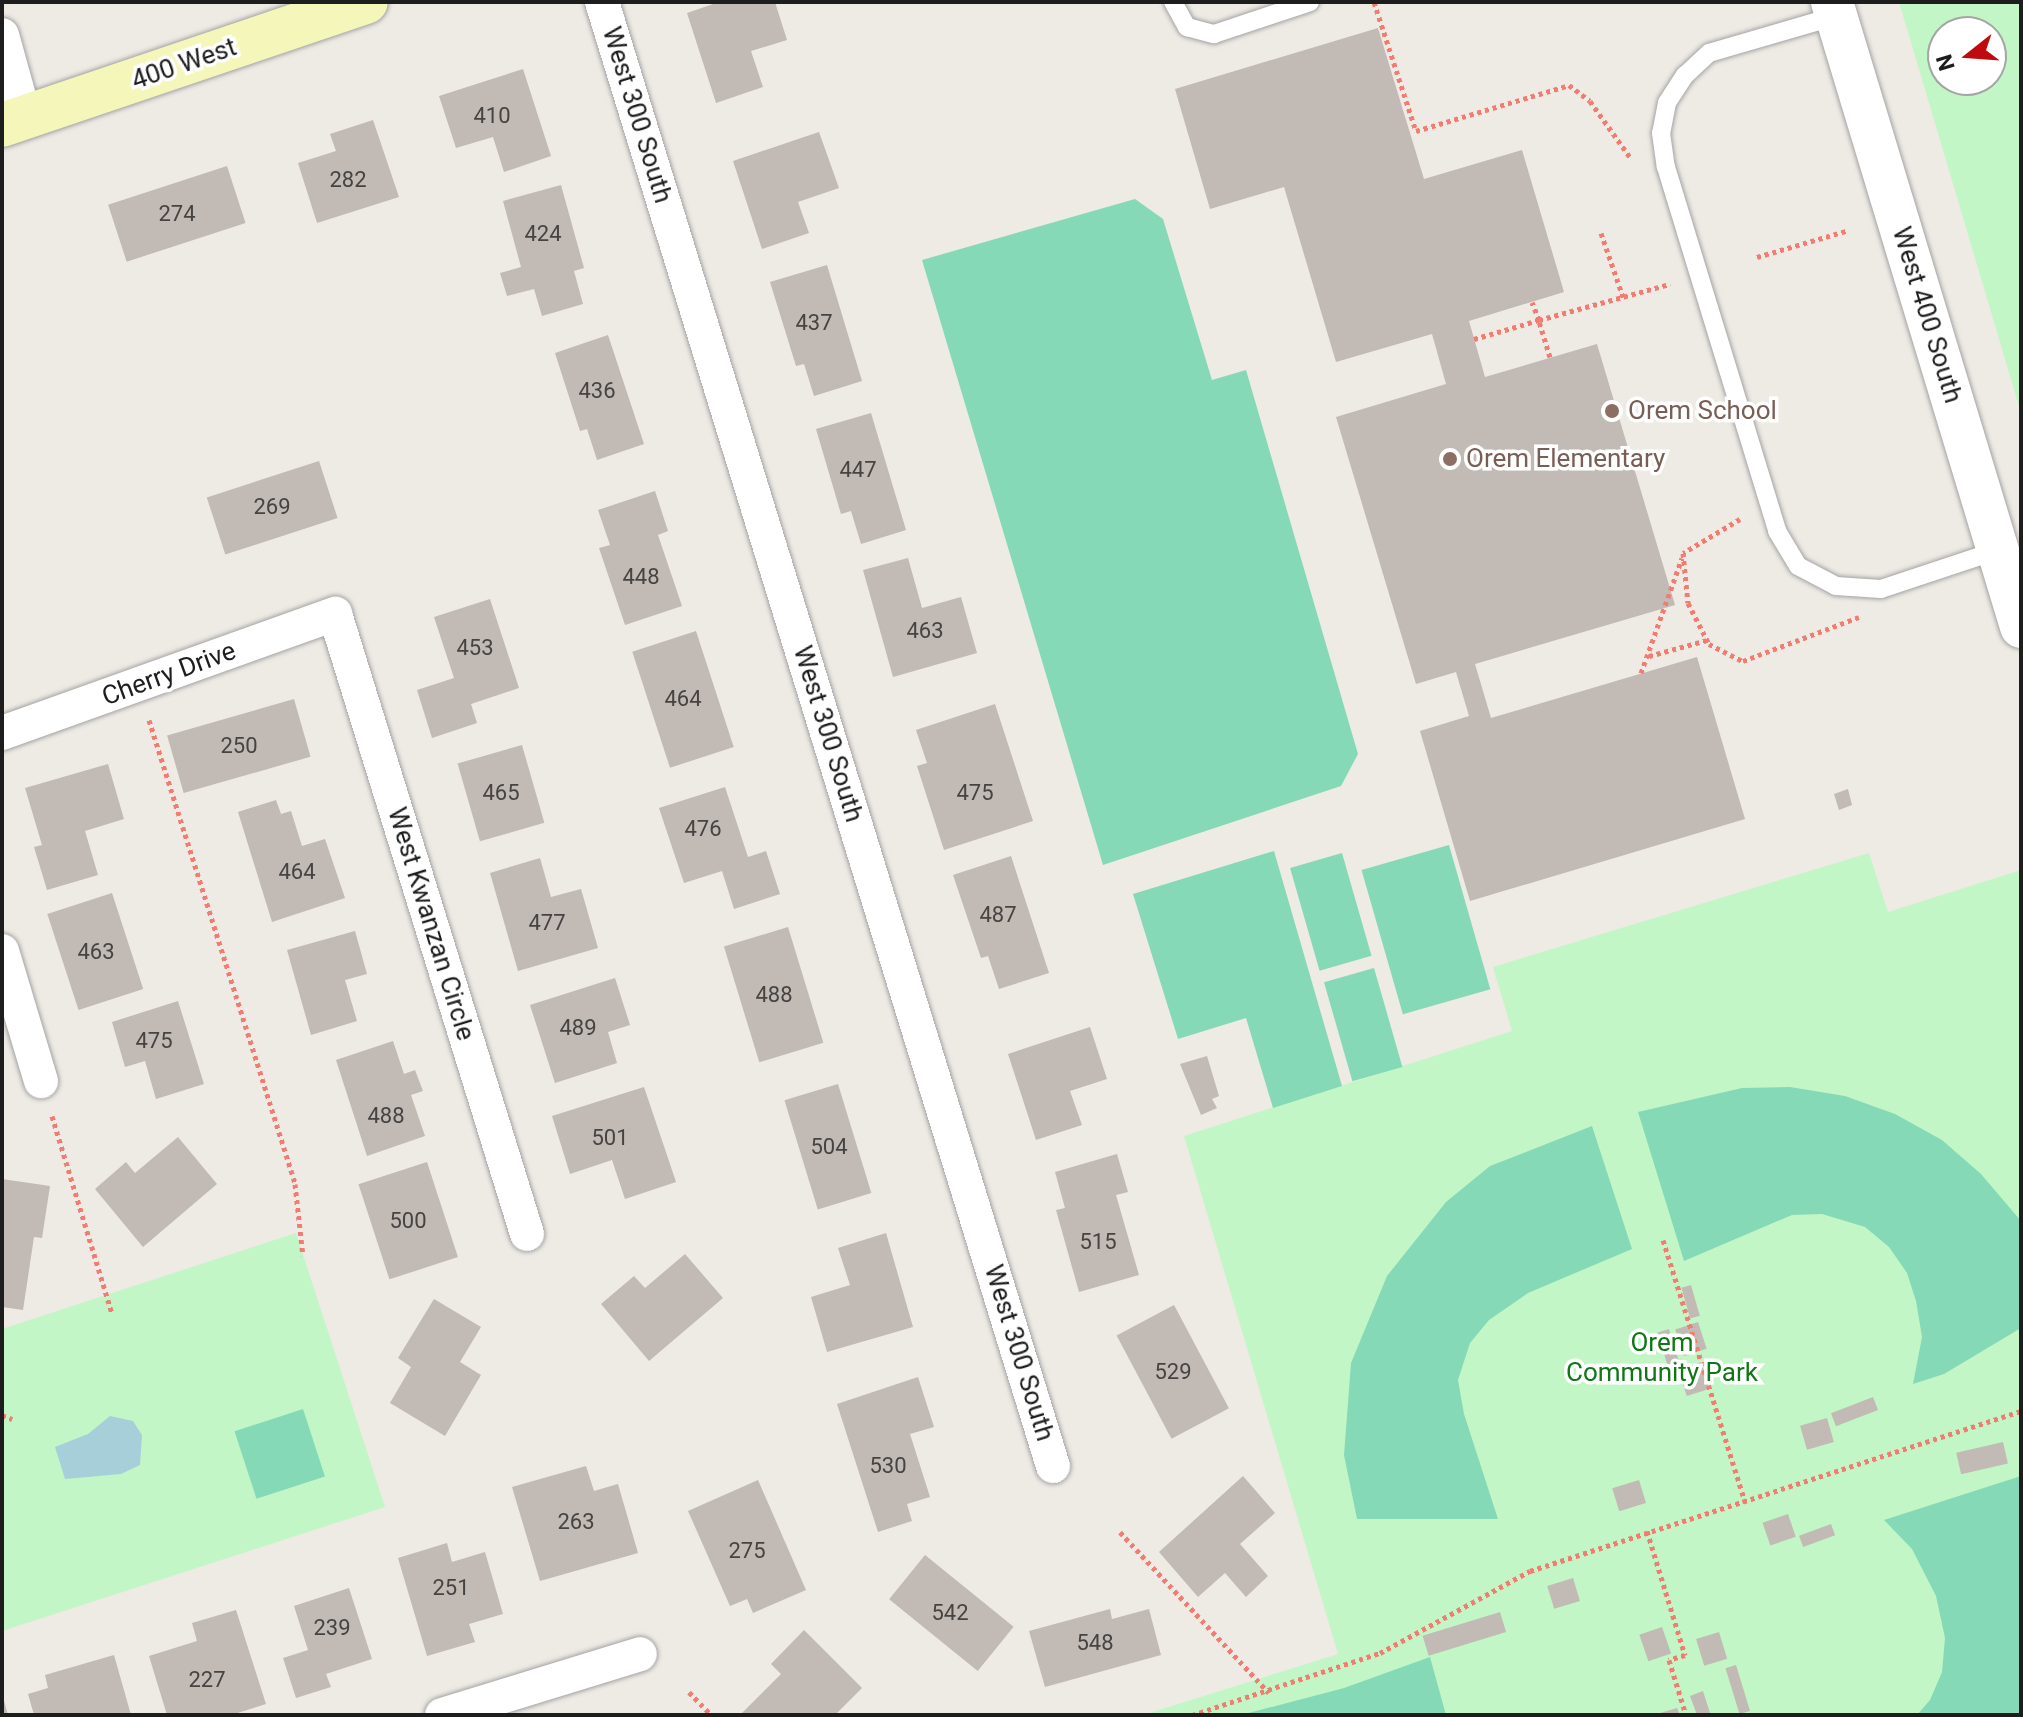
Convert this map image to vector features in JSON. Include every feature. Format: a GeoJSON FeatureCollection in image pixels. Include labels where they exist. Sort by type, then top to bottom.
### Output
{"type":"FeatureCollection","features":[{"type":"Feature","properties":{"kind":"main road","name":"400 West"},"geometry":{"type":"LineString","coordinates":[[14,121],[366,2]]}},
{"type":"Feature","properties":{"kind":"street","name":"West 300 South"},"geometry":{"type":"LineString","coordinates":[[602,2],[1053,1466]]}},
{"type":"Feature","properties":{"kind":"street","name":"West 400 South"},"geometry":{"type":"LineString","coordinates":[[1834,9],[2021,627]]}},
{"type":"Feature","properties":{"kind":"street"},"geometry":{"type":"LineString","coordinates":[[2,35],[14,121]]}},
{"type":"Feature","properties":{"kind":"street","name":"Cherry Drive"},"geometry":{"type":"LineString","coordinates":[[2,733],[335,614]]}},
{"type":"Feature","properties":{"kind":"street","name":"West Kwanzan Circle"},"geometry":{"type":"LineString","coordinates":[[335,614],[527,1234]]}},
{"type":"Feature","properties":{"kind":"street"},"geometry":{"type":"LineString","coordinates":[[2,951],[41,1081]]}},
{"type":"Feature","properties":{"kind":"street"},"geometry":{"type":"LineString","coordinates":[[442,1715],[640,1654]]}},
{"type":"Feature","properties":{"kind":"lane"},"geometry":{"type":"LineString","coordinates":[[1173,2],[1187,27],[1214,34],[1310,2]]}},
{"type":"Feature","properties":{"kind":"lane"},"geometry":{"type":"LineString","coordinates":[[1834,9],[1709,53],[1685,75],[1667,103],[1661,133],[1670,180],[1777,531],[1798,566],[1836,586],[1881,589],[1998,550]]}},
{"type":"Feature","properties":{"kind":"path"},"geometry":{"type":"LineString","coordinates":[[1374,2],[1416,131],[1569,85],[1590,101],[1630,157]]}},
{"type":"Feature","properties":{"kind":"path"},"geometry":{"type":"LineString","coordinates":[[1757,257],[1846,231]]}},
{"type":"Feature","properties":{"kind":"path"},"geometry":{"type":"LineString","coordinates":[[1601,233],[1623,297]]}},
{"type":"Feature","properties":{"kind":"path"},"geometry":{"type":"LineString","coordinates":[[1474,339],[1670,284]]}},
{"type":"Feature","properties":{"kind":"path"},"geometry":{"type":"LineString","coordinates":[[1532,302],[1550,357]]}},
{"type":"Feature","properties":{"kind":"path"},"geometry":{"type":"LineString","coordinates":[[1641,673],[1683,553],[1740,519]]}},
{"type":"Feature","properties":{"kind":"path"},"geometry":{"type":"LineString","coordinates":[[1683,553],[1688,603],[1707,640],[1743,661],[1860,617]]}},
{"type":"Feature","properties":{"kind":"path"},"geometry":{"type":"LineString","coordinates":[[1648,656],[1707,640]]}},
{"type":"Feature","properties":{"kind":"path"},"geometry":{"type":"LineString","coordinates":[[138,685],[295,1184],[303,1256]]}},
{"type":"Feature","properties":{"kind":"path"},"geometry":{"type":"LineString","coordinates":[[41,1081],[112,1313]]}},
{"type":"Feature","properties":{"kind":"path"},"geometry":{"type":"LineString","coordinates":[[1663,1240],[1745,1501]]}},
{"type":"Feature","properties":{"kind":"path"},"geometry":{"type":"LineString","coordinates":[[1192,1715],[1269,1693],[1380,1653],[1530,1571],[2021,1411]]}},
{"type":"Feature","properties":{"kind":"path"},"geometry":{"type":"LineString","coordinates":[[2,1415],[12,1419]]}},
{"type":"Feature","properties":{"kind":"path"},"geometry":{"type":"LineString","coordinates":[[1647,1531],[1685,1655],[1669,1660],[1686,1715]]}},
{"type":"Feature","properties":{"kind":"path"},"geometry":{"type":"LineString","coordinates":[[1120,1532],[1269,1693]]}},
{"type":"Feature","properties":{"kind":"path"},"geometry":{"type":"LineString","coordinates":[[689,1692],[711,1715]]}},
{"type":"Feature","properties":{"kind":"green space"},"geometry":{"type":"Polygon","coordinates":[[[1899,2],[2021,2],[2021,413],[1899,2]]]}},
{"type":"Feature","properties":{"kind":"green space"},"geometry":{"type":"Polygon","coordinates":[[[1135,199],[1163,219],[1212,380],[1246,370],[1358,754],[1341,786],[1103,865],[922,260],[1135,199]]]}},
{"type":"Feature","properties":{"kind":"green space"},"geometry":{"type":"Polygon","coordinates":[[[1449,845],[1490,989],[1403,1014],[1362,870],[1449,845]]]}},
{"type":"Feature","properties":{"kind":"green space"},"geometry":{"type":"Polygon","coordinates":[[[1274,851],[1342,1086],[1273,1108],[1246,1018],[1178,1039],[1133,894],[1274,851]]]}},
{"type":"Feature","properties":{"kind":"green space"},"geometry":{"type":"Polygon","coordinates":[[[1342,853],[1371,956],[1320,971],[1290,868],[1342,853]]]}},
{"type":"Feature","properties":{"kind":"green space","name":"Orem Community Park"},"geometry":{"type":"Polygon","coordinates":[[[1869,853],[1888,912],[2021,870],[2021,1715],[1143,1715],[1338,1654],[1184,1136],[1512,1031],[1493,967],[1869,853]]]}},
{"type":"Feature","properties":{"kind":"green space"},"geometry":{"type":"Polygon","coordinates":[[[1374,968],[1402,1067],[1352,1081],[1324,982],[1374,968]]]}},
{"type":"Feature","properties":{"kind":"green space"},"geometry":{"type":"Polygon","coordinates":[[[1790,1087],[1845,1096],[1895,1114],[1942,1140],[1981,1174],[2021,1221],[2021,1328],[1944,1374],[1913,1384],[1922,1337],[1916,1301],[1907,1273],[1889,1247],[1865,1227],[1822,1214],[1792,1215],[1684,1261],[1638,1112],[1742,1088],[1790,1087]]]}},
{"type":"Feature","properties":{"kind":"green space"},"geometry":{"type":"Polygon","coordinates":[[[1592,1126],[1632,1249],[1528,1293],[1489,1320],[1470,1343],[1458,1380],[1464,1414],[1498,1519],[1357,1519],[1344,1455],[1351,1363],[1387,1276],[1446,1202],[1490,1166],[1592,1126]]]}},
{"type":"Feature","properties":{"kind":"green space"},"geometry":{"type":"Polygon","coordinates":[[[296,1233],[385,1507],[2,1631],[2,1329],[296,1233]]]}},
{"type":"Feature","properties":{"kind":"green space"},"geometry":{"type":"Polygon","coordinates":[[[303,1409],[325,1477],[256,1499],[235,1431],[303,1409]]]}},
{"type":"Feature","properties":{"kind":"green space"},"geometry":{"type":"Polygon","coordinates":[[[2021,1476],[2021,1715],[1917,1715],[1930,1700],[1942,1672],[1945,1638],[1936,1596],[1912,1549],[1884,1520],[2021,1476]]]}},
{"type":"Feature","properties":{"kind":"green space"},"geometry":{"type":"Polygon","coordinates":[[[1430,1657],[1446,1715],[1241,1715],[1344,1688],[1430,1657]]]}},
{"type":"Feature","properties":{"kind":"water"},"geometry":{"type":"Polygon","coordinates":[[[110,1416],[133,1421],[142,1435],[140,1465],[121,1474],[65,1479],[55,1447],[88,1434],[110,1416]]]}},
{"type":"Feature","properties":{"kind":"building"},"geometry":{"type":"Polygon","coordinates":[[[719,2],[775,2],[787,40],[751,51],[763,87],[716,103],[687,13],[719,2]]]}},
{"type":"Feature","properties":{"kind":"building"},"geometry":{"type":"Polygon","coordinates":[[[1378,28],[1424,179],[1522,150],[1564,292],[1469,321],[1485,377],[1597,344],[1675,605],[1475,664],[1491,718],[1697,657],[1745,819],[1470,901],[1420,731],[1469,716],[1456,672],[1416,684],[1336,417],[1446,384],[1432,334],[1336,362],[1284,187],[1210,209],[1175,89],[1378,28]]]}},
{"type":"Feature","properties":{"kind":"building"},"geometry":{"type":"Polygon","coordinates":[[[523,69],[551,156],[504,172],[493,137],[456,148],[439,96],[523,69]]]}},
{"type":"Feature","properties":{"kind":"building"},"geometry":{"type":"Polygon","coordinates":[[[373,120],[399,197],[317,223],[298,163],[336,151],[330,134],[373,120]]]}},
{"type":"Feature","properties":{"kind":"building"},"geometry":{"type":"Polygon","coordinates":[[[819,132],[839,188],[798,202],[809,233],[762,249],[733,161],[819,132]]]}},
{"type":"Feature","properties":{"kind":"building"},"geometry":{"type":"Polygon","coordinates":[[[227,166],[246,223],[127,262],[108,205],[227,166]]]}},
{"type":"Feature","properties":{"kind":"building"},"geometry":{"type":"Polygon","coordinates":[[[561,185],[584,268],[574,271],[583,304],[542,316],[534,289],[507,296],[500,273],[521,267],[503,201],[561,185]]]}},
{"type":"Feature","properties":{"kind":"building"},"geometry":{"type":"Polygon","coordinates":[[[827,265],[862,381],[814,396],[804,364],[796,366],[770,282],[827,265]]]}},
{"type":"Feature","properties":{"kind":"building"},"geometry":{"type":"Polygon","coordinates":[[[608,335],[644,444],[597,460],[587,429],[580,431],[555,353],[608,335]]]}},
{"type":"Feature","properties":{"kind":"building"},"geometry":{"type":"Polygon","coordinates":[[[871,413],[906,530],[861,544],[851,511],[841,514],[816,429],[871,413]]]}},
{"type":"Feature","properties":{"kind":"building"},"geometry":{"type":"Polygon","coordinates":[[[319,461],[338,518],[225,555],[207,497],[319,461]]]}},
{"type":"Feature","properties":{"kind":"building"},"geometry":{"type":"Polygon","coordinates":[[[655,491],[668,531],[658,535],[682,606],[625,625],[599,548],[610,545],[598,510],[655,491]]]}},
{"type":"Feature","properties":{"kind":"building"},"geometry":{"type":"Polygon","coordinates":[[[908,558],[922,608],[961,597],[977,653],[893,677],[863,570],[908,558]]]}},
{"type":"Feature","properties":{"kind":"building"},"geometry":{"type":"Polygon","coordinates":[[[490,599],[519,688],[471,704],[477,723],[432,738],[417,690],[454,678],[434,617],[490,599]]]}},
{"type":"Feature","properties":{"kind":"building"},"geometry":{"type":"Polygon","coordinates":[[[696,631],[734,747],[670,768],[632,652],[696,631]]]}},
{"type":"Feature","properties":{"kind":"building"},"geometry":{"type":"Polygon","coordinates":[[[294,699],[311,757],[184,793],[167,735],[294,699]]]}},
{"type":"Feature","properties":{"kind":"building"},"geometry":{"type":"Polygon","coordinates":[[[995,704],[1033,821],[944,850],[917,766],[927,763],[916,730],[995,704]]]}},
{"type":"Feature","properties":{"kind":"building"},"geometry":{"type":"Polygon","coordinates":[[[522,745],[544,823],[480,841],[458,763],[522,745]]]}},
{"type":"Feature","properties":{"kind":"building"},"geometry":{"type":"Polygon","coordinates":[[[108,764],[124,819],[85,831],[98,875],[47,890],[34,847],[42,845],[25,788],[108,764]]]}},
{"type":"Feature","properties":{"kind":"building"},"geometry":{"type":"Polygon","coordinates":[[[725,787],[748,857],[766,851],[780,894],[734,909],[722,871],[684,883],[659,808],[725,787]]]}},
{"type":"Feature","properties":{"kind":"building"},"geometry":{"type":"Polygon","coordinates":[[[1848,789],[1852,805],[1839,810],[1834,794],[1848,789]]]}},
{"type":"Feature","properties":{"kind":"building"},"geometry":{"type":"Polygon","coordinates":[[[276,800],[281,814],[291,811],[302,846],[325,839],[345,898],[272,922],[238,812],[276,800]]]}},
{"type":"Feature","properties":{"kind":"building"},"geometry":{"type":"Polygon","coordinates":[[[1011,856],[1049,973],[999,989],[988,956],[981,958],[953,875],[1011,856]]]}},
{"type":"Feature","properties":{"kind":"building"},"geometry":{"type":"Polygon","coordinates":[[[540,858],[551,897],[581,889],[598,948],[518,971],[490,873],[540,858]]]}},
{"type":"Feature","properties":{"kind":"building"},"geometry":{"type":"Polygon","coordinates":[[[112,893],[143,989],[79,1010],[47,914],[112,893]]]}},
{"type":"Feature","properties":{"kind":"building"},"geometry":{"type":"Polygon","coordinates":[[[788,927],[823,1043],[759,1062],[724,947],[788,927]]]}},
{"type":"Feature","properties":{"kind":"building"},"geometry":{"type":"Polygon","coordinates":[[[355,931],[367,974],[345,980],[357,1021],[311,1035],[287,950],[355,931]]]}},
{"type":"Feature","properties":{"kind":"building"},"geometry":{"type":"Polygon","coordinates":[[[615,978],[630,1025],[608,1032],[617,1063],[555,1083],[530,1005],[615,978]]]}},
{"type":"Feature","properties":{"kind":"building"},"geometry":{"type":"Polygon","coordinates":[[[178,1001],[204,1084],[156,1099],[145,1061],[125,1067],[112,1022],[178,1001]]]}},
{"type":"Feature","properties":{"kind":"building"},"geometry":{"type":"Polygon","coordinates":[[[1090,1027],[1107,1079],[1070,1091],[1082,1125],[1036,1140],[1008,1054],[1090,1027]]]}},
{"type":"Feature","properties":{"kind":"building"},"geometry":{"type":"Polygon","coordinates":[[[393,1041],[404,1074],[415,1070],[423,1091],[411,1095],[425,1136],[367,1156],[336,1060],[393,1041]]]}},
{"type":"Feature","properties":{"kind":"building"},"geometry":{"type":"Polygon","coordinates":[[[1207,1056],[1219,1096],[1212,1099],[1217,1108],[1201,1115],[1180,1064],[1207,1056]]]}},
{"type":"Feature","properties":{"kind":"building"},"geometry":{"type":"Polygon","coordinates":[[[838,1084],[871,1193],[818,1209],[784,1100],[838,1084]]]}},
{"type":"Feature","properties":{"kind":"building"},"geometry":{"type":"Polygon","coordinates":[[[644,1087],[676,1182],[625,1199],[612,1160],[570,1174],[552,1116],[644,1087]]]}},
{"type":"Feature","properties":{"kind":"building"},"geometry":{"type":"Polygon","coordinates":[[[178,1137],[217,1184],[143,1247],[95,1189],[126,1162],[135,1173],[178,1137]]]}},
{"type":"Feature","properties":{"kind":"building"},"geometry":{"type":"Polygon","coordinates":[[[1117,1154],[1128,1192],[1116,1195],[1139,1275],[1079,1292],[1056,1210],[1065,1208],[1055,1172],[1117,1154]]]}},
{"type":"Feature","properties":{"kind":"building"},"geometry":{"type":"Polygon","coordinates":[[[427,1162],[458,1257],[389,1279],[359,1184],[427,1162]]]}},
{"type":"Feature","properties":{"kind":"building"},"geometry":{"type":"Polygon","coordinates":[[[2,1179],[50,1186],[42,1238],[34,1237],[23,1310],[2,1307],[2,1179]]]}},
{"type":"Feature","properties":{"kind":"building"},"geometry":{"type":"Polygon","coordinates":[[[886,1233],[913,1327],[827,1352],[811,1297],[850,1285],[838,1248],[886,1233]]]}},
{"type":"Feature","properties":{"kind":"building"},"geometry":{"type":"Polygon","coordinates":[[[685,1254],[723,1298],[649,1361],[601,1304],[634,1276],[645,1288],[685,1254]]]}},
{"type":"Feature","properties":{"kind":"building"},"geometry":{"type":"Polygon","coordinates":[[[1691,1285],[1700,1316],[1690,1319],[1681,1288],[1691,1285]]]}},
{"type":"Feature","properties":{"kind":"building"},"geometry":{"type":"Polygon","coordinates":[[[434,1299],[481,1327],[460,1362],[481,1375],[445,1436],[390,1403],[411,1367],[398,1358],[434,1299]]]}},
{"type":"Feature","properties":{"kind":"building"},"geometry":{"type":"Polygon","coordinates":[[[1174,1305],[1229,1408],[1172,1439],[1117,1336],[1174,1305]]]}},
{"type":"Feature","properties":{"kind":"building"},"geometry":{"type":"Polygon","coordinates":[[[1698,1322],[1707,1349],[1684,1356],[1675,1329],[1698,1322]]]}},
{"type":"Feature","properties":{"kind":"building"},"geometry":{"type":"Polygon","coordinates":[[[1669,1329],[1679,1362],[1667,1365],[1658,1333],[1669,1329]]]}},
{"type":"Feature","properties":{"kind":"building"},"geometry":{"type":"Polygon","coordinates":[[[1701,1362],[1710,1389],[1687,1396],[1678,1369],[1701,1362]]]}},
{"type":"Feature","properties":{"kind":"building"},"geometry":{"type":"Polygon","coordinates":[[[918,1377],[934,1427],[910,1434],[930,1497],[907,1504],[912,1521],[878,1532],[837,1404],[918,1377]]]}},
{"type":"Feature","properties":{"kind":"building"},"geometry":{"type":"Polygon","coordinates":[[[1873,1397],[1878,1410],[1836,1426],[1831,1413],[1873,1397]]]}},
{"type":"Feature","properties":{"kind":"building"},"geometry":{"type":"Polygon","coordinates":[[[1827,1418],[1834,1442],[1807,1450],[1800,1426],[1827,1418]]]}},
{"type":"Feature","properties":{"kind":"building"},"geometry":{"type":"Polygon","coordinates":[[[2003,1442],[2008,1463],[1961,1474],[1956,1453],[2003,1442]]]}},
{"type":"Feature","properties":{"kind":"building"},"geometry":{"type":"Polygon","coordinates":[[[586,1466],[594,1491],[618,1484],[638,1553],[540,1581],[512,1487],[586,1466]]]}},
{"type":"Feature","properties":{"kind":"building"},"geometry":{"type":"Polygon","coordinates":[[[1243,1476],[1275,1513],[1240,1544],[1268,1576],[1246,1597],[1225,1573],[1198,1597],[1159,1552],[1243,1476]]]}},
{"type":"Feature","properties":{"kind":"building"},"geometry":{"type":"Polygon","coordinates":[[[758,1480],[806,1590],[753,1613],[747,1599],[730,1606],[688,1511],[758,1480]]]}},
{"type":"Feature","properties":{"kind":"building"},"geometry":{"type":"Polygon","coordinates":[[[1639,1480],[1646,1503],[1619,1511],[1612,1488],[1639,1480]]]}},
{"type":"Feature","properties":{"kind":"building"},"geometry":{"type":"Polygon","coordinates":[[[1788,1514],[1796,1537],[1770,1545],[1762,1523],[1788,1514]]]}},
{"type":"Feature","properties":{"kind":"building"},"geometry":{"type":"Polygon","coordinates":[[[1831,1524],[1835,1535],[1803,1547],[1799,1536],[1831,1524]]]}},
{"type":"Feature","properties":{"kind":"building"},"geometry":{"type":"Polygon","coordinates":[[[447,1543],[452,1562],[485,1552],[503,1614],[469,1624],[475,1642],[427,1656],[398,1558],[447,1543]]]}},
{"type":"Feature","properties":{"kind":"building"},"geometry":{"type":"Polygon","coordinates":[[[925,1555],[1014,1627],[978,1671],[889,1599],[925,1555]]]}},
{"type":"Feature","properties":{"kind":"building"},"geometry":{"type":"Polygon","coordinates":[[[1573,1578],[1580,1601],[1554,1609],[1547,1586],[1573,1578]]]}},
{"type":"Feature","properties":{"kind":"building"},"geometry":{"type":"Polygon","coordinates":[[[349,1588],[372,1659],[326,1674],[331,1687],[296,1698],[283,1658],[308,1650],[294,1606],[349,1588]]]}},
{"type":"Feature","properties":{"kind":"building"},"geometry":{"type":"Polygon","coordinates":[[[1110,1609],[1112,1619],[1149,1609],[1161,1655],[1045,1687],[1029,1631],[1110,1609]]]}},
{"type":"Feature","properties":{"kind":"building"},"geometry":{"type":"Polygon","coordinates":[[[236,1610],[266,1704],[231,1715],[167,1715],[149,1656],[197,1641],[192,1623],[236,1610]]]}},
{"type":"Feature","properties":{"kind":"building"},"geometry":{"type":"Polygon","coordinates":[[[1500,1612],[1506,1632],[1429,1656],[1423,1636],[1500,1612]]]}},
{"type":"Feature","properties":{"kind":"building"},"geometry":{"type":"Polygon","coordinates":[[[1662,1627],[1671,1653],[1648,1661],[1639,1635],[1662,1627]]]}},
{"type":"Feature","properties":{"kind":"building"},"geometry":{"type":"Polygon","coordinates":[[[804,1630],[862,1688],[835,1715],[740,1715],[781,1674],[771,1664],[804,1630]]]}},
{"type":"Feature","properties":{"kind":"building"},"geometry":{"type":"Polygon","coordinates":[[[1719,1632],[1727,1659],[1704,1666],[1696,1639],[1719,1632]]]}},
{"type":"Feature","properties":{"kind":"building"},"geometry":{"type":"Polygon","coordinates":[[[114,1655],[131,1715],[34,1715],[28,1694],[48,1688],[45,1675],[114,1655]]]}},
{"type":"Feature","properties":{"kind":"building"},"geometry":{"type":"Polygon","coordinates":[[[1736,1665],[1750,1711],[1740,1714],[1725,1668],[1736,1665]]]}},
{"type":"Feature","properties":{"kind":"building"},"geometry":{"type":"Polygon","coordinates":[[[1703,1691],[1710,1713],[1697,1715],[1690,1696],[1703,1691]]]}},
{"type":"Feature","properties":{"kind":"building"},"geometry":{"type":"Polygon","coordinates":[[[3,1697],[8,1715],[2,1715],[3,1697]]]}},
{"type":"Feature","properties":{"kind":"building"},"geometry":{"type":"Polygon","coordinates":[[[1677,1708],[1680,1715],[1657,1715],[1657,1714],[1677,1708]]]}},
{"type":"Feature","properties":{"kind":"place","name":"Orem School"},"geometry":{"type":"Point","coordinates":[1612,411]}},
{"type":"Feature","properties":{"kind":"place","name":"Orem Elementary"},"geometry":{"type":"Point","coordinates":[1450,459]}}]}
